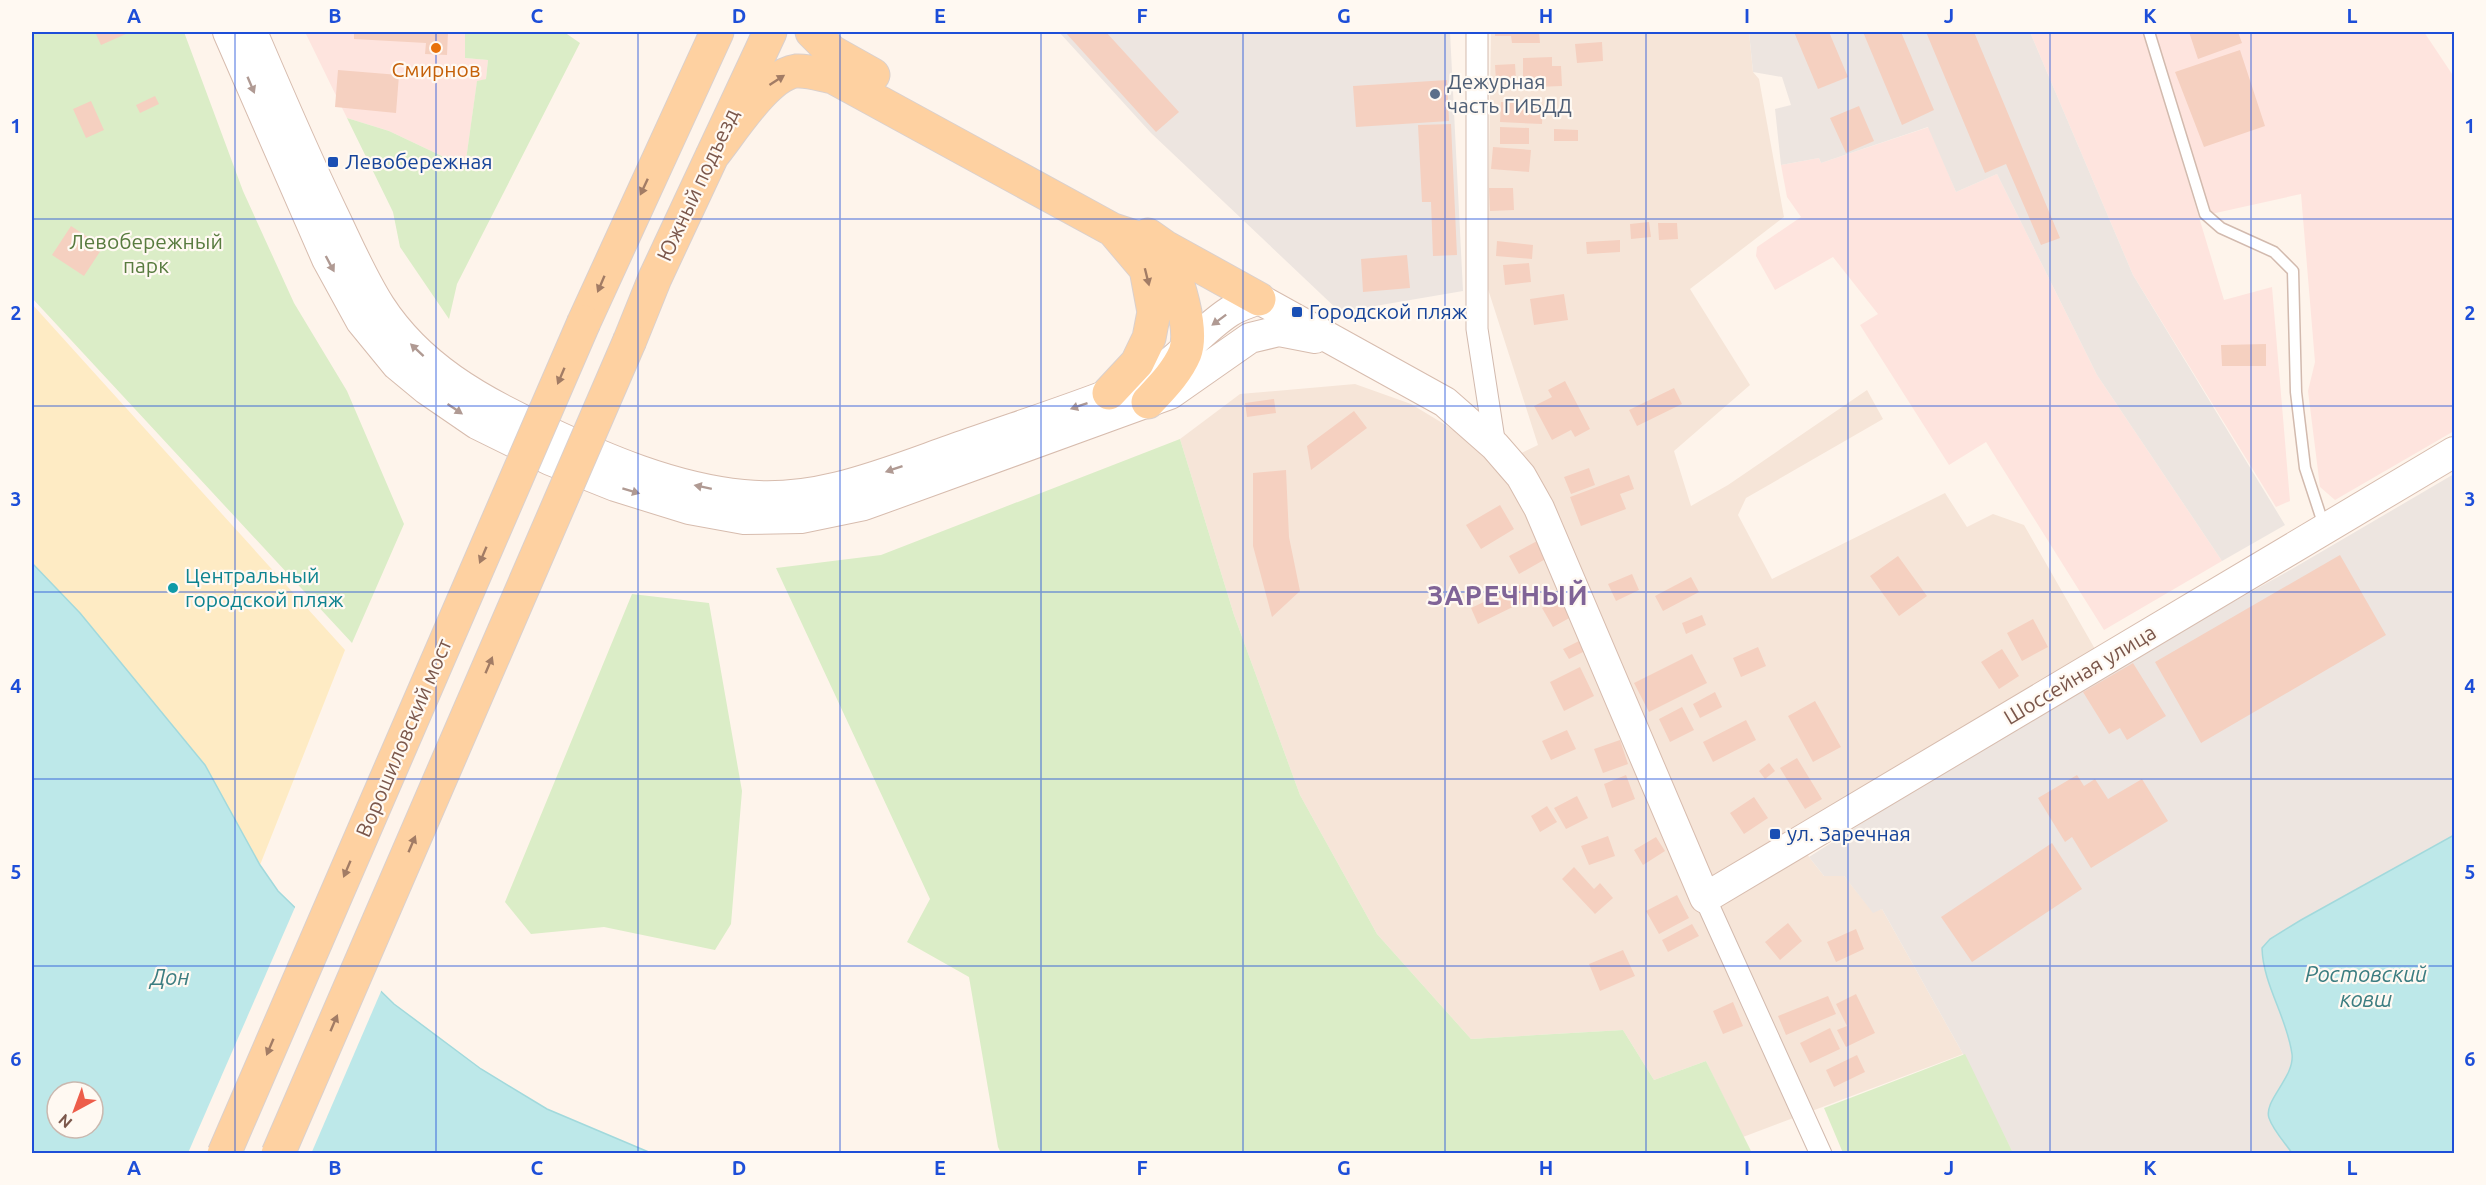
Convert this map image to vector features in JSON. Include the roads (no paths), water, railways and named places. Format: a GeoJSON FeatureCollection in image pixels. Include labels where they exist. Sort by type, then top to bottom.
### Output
{"type":"FeatureCollection","features":[{"type":"Feature","properties":{"kind":"main road"},"geometry":{"type":"LineString","coordinates":[[228,32],[327,259],[361,321],[397,365],[426,389],[477,424],[550,460],[615,486],[721,516],[744,519],[801,518],[864,505],[1148,402],[1185,384],[1250,338],[1279,331],[1335,342]]}},
{"type":"Feature","properties":{"kind":"main road"},"geometry":{"type":"LineString","coordinates":[[252,32],[297,138],[380,306],[410,344],[442,374],[490,405],[567,441],[669,480],[744,495],[800,494],[856,482],[1142,381],[1186,351],[1211,325],[1232,310],[1259,299]]}},
{"type":"Feature","properties":{"kind":"main road"},"geometry":{"type":"LineString","coordinates":[[669,134],[696,51],[693,32]]}},
{"type":"Feature","properties":{"kind":"main road"},"geometry":{"type":"LineString","coordinates":[[669,134],[717,32]]}},
{"type":"Feature","properties":{"kind":"main road"},"geometry":{"type":"LineString","coordinates":[[812,32],[832,52],[1122,215],[1165,247],[1446,402],[1495,446],[1521,476],[1539,508],[1705,898]]}},
{"type":"Feature","properties":{"kind":"main road","name":"Южный подъезд"},"geometry":{"type":"LineString","coordinates":[[278,1154],[655,278],[768,35]]}},
{"type":"Feature","properties":{"kind":"main road"},"geometry":{"type":"LineString","coordinates":[[712,156],[770,83],[796,71],[833,77],[1113,230],[1165,247]]}},
{"type":"Feature","properties":{"kind":"main road","name":"Ворошиловский мост"},"geometry":{"type":"LineString","coordinates":[[224,1154],[584,322],[669,134]]}},
{"type":"Feature","properties":{"kind":"main road"},"geometry":{"type":"LineString","coordinates":[[1109,393],[1137,363],[1149,338],[1154,312],[1146,269],[1113,230]]}},
{"type":"Feature","properties":{"kind":"main road"},"geometry":{"type":"LineString","coordinates":[[1148,402],[1171,377],[1186,351],[1182,293],[1165,247]]}},
{"type":"Feature","properties":{"kind":"main road","name":"Шоссейная улица"},"geometry":{"type":"LineString","coordinates":[[1705,898],[2454,452]]}},
{"type":"Feature","properties":{"kind":"street"},"geometry":{"type":"LineString","coordinates":[[1477,32],[1477,329],[1495,446]]}},
{"type":"Feature","properties":{"kind":"street"},"geometry":{"type":"LineString","coordinates":[[1705,898],[1821,1154]]}},
{"type":"Feature","properties":{"kind":"lane"},"geometry":{"type":"LineString","coordinates":[[2149,32],[2205,214],[2222,228],[2274,252],[2293,271],[2296,392],[2304,468],[2325,529]]}},
{"type":"Feature","properties":{"kind":"water","name":"Дон"},"geometry":{"type":"Polygon","coordinates":[[[32,563],[80,613],[205,765],[260,865],[278,891],[394,1004],[481,1069],[547,1109],[651,1153],[32,1153],[32,563]]]}},
{"type":"Feature","properties":{"kind":"water","name":"Ростовский ковш"},"geometry":{"type":"Polygon","coordinates":[[[2454,835],[2454,1153],[2292,1153],[2276,1132],[2269,1118],[2270,1104],[2289,1071],[2292,1054],[2266,975],[2262,948],[2270,939],[2301,920],[2454,835]]]}},
{"type":"Feature","properties":{"kind":"place","name":"Смирнов"},"geometry":{"type":"Point","coordinates":[436,48]}},
{"type":"Feature","properties":{"kind":"place","name":"Дежурная часть ГИБДД"},"geometry":{"type":"Point","coordinates":[1435,94]}},
{"type":"Feature","properties":{"kind":"place","name":"Левобережная"},"geometry":{"type":"Point","coordinates":[333,162]}},
{"type":"Feature","properties":{"kind":"place","name":"Городской пляж"},"geometry":{"type":"Point","coordinates":[1297,312]}},
{"type":"Feature","properties":{"kind":"place","name":"Центральный городской пляж"},"geometry":{"type":"Point","coordinates":[173,588]}},
{"type":"Feature","properties":{"kind":"place","name":"ул. Заречная"},"geometry":{"type":"Point","coordinates":[1775,834]}},
{"type":"Feature","properties":{"kind":"district","name":"ЗАРЕЧНЫЙ"},"geometry":{"type":"Point","coordinates":[1508,596]}},
{"type":"Feature","properties":{"kind":"park label","name":"Левобережный парк"},"geometry":{"type":"Point","coordinates":[146,254]}}]}
